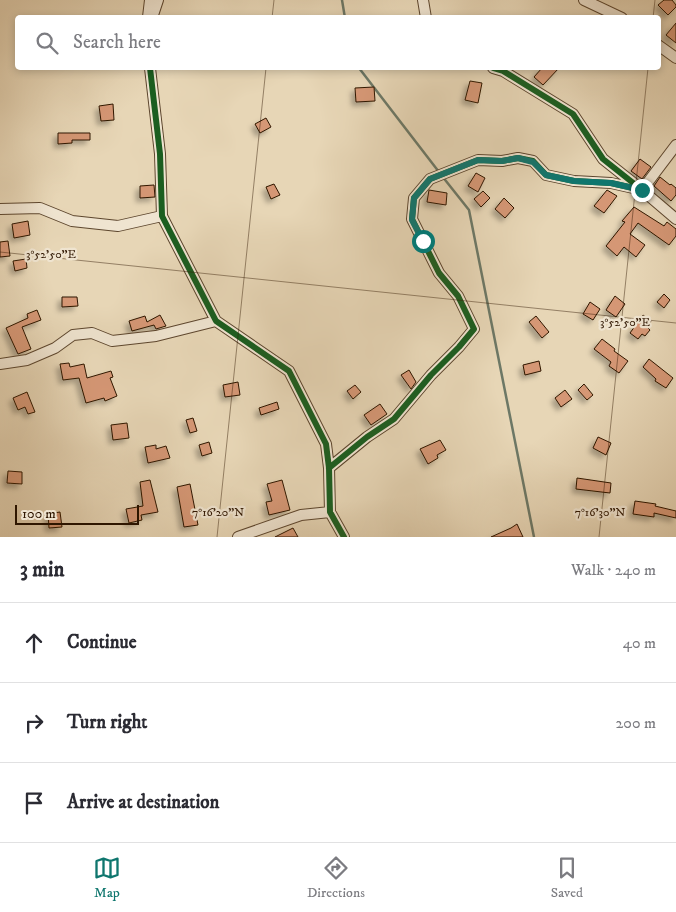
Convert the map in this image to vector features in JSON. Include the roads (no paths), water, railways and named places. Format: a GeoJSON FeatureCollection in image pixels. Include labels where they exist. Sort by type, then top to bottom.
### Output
{"type":"FeatureCollection","features":[{"type":"Feature","properties":{"kind":"street"},"geometry":{"type":"LineString","coordinates":[[148,15],[150,0]]}},
{"type":"Feature","properties":{"kind":"street"},"geometry":{"type":"LineString","coordinates":[[153,15],[158,0]]}},
{"type":"Feature","properties":{"kind":"street"},"geometry":{"type":"LineString","coordinates":[[423,0],[426,15]]}},
{"type":"Feature","properties":{"kind":"street"},"geometry":{"type":"LineString","coordinates":[[584,0],[616,15]]}},
{"type":"Feature","properties":{"kind":"street"},"geometry":{"type":"LineString","coordinates":[[661,47],[676,58]]}},
{"type":"Feature","properties":{"kind":"street"},"geometry":{"type":"LineString","coordinates":[[150,70],[160,154],[162,216],[216,321],[289,371],[326,444],[329,468],[330,512],[344,537]]}},
{"type":"Feature","properties":{"kind":"street"},"geometry":{"type":"LineString","coordinates":[[500,70],[573,114],[603,158],[676,219]]}},
{"type":"Feature","properties":{"kind":"street"},"geometry":{"type":"LineString","coordinates":[[642,190],[676,145]]}},
{"type":"Feature","properties":{"kind":"street"},"geometry":{"type":"LineString","coordinates":[[329,468],[366,437],[394,419],[431,374],[459,347],[474,329],[458,296],[439,273],[412,220],[414,198],[430,179],[478,160],[502,161],[518,158],[533,162],[546,175],[574,181],[611,183],[642,190]]}},
{"type":"Feature","properties":{"kind":"street"},"geometry":{"type":"LineString","coordinates":[[0,209],[40,208],[72,221],[118,226],[162,216]]}},
{"type":"Feature","properties":{"kind":"street"},"geometry":{"type":"LineString","coordinates":[[0,364],[27,360],[55,348],[73,335],[92,332],[112,341],[156,336],[216,321]]}},
{"type":"Feature","properties":{"kind":"street"},"geometry":{"type":"LineString","coordinates":[[238,537],[301,515],[330,512]]}},
{"type":"Feature","properties":{"kind":"waterway"},"geometry":{"type":"LineString","coordinates":[[342,0],[344,15]]}},
{"type":"Feature","properties":{"kind":"waterway"},"geometry":{"type":"LineString","coordinates":[[361,70],[439,172]]}},
{"type":"Feature","properties":{"kind":"waterway"},"geometry":{"type":"LineString","coordinates":[[442,176],[469,210],[534,537]]}}]}
